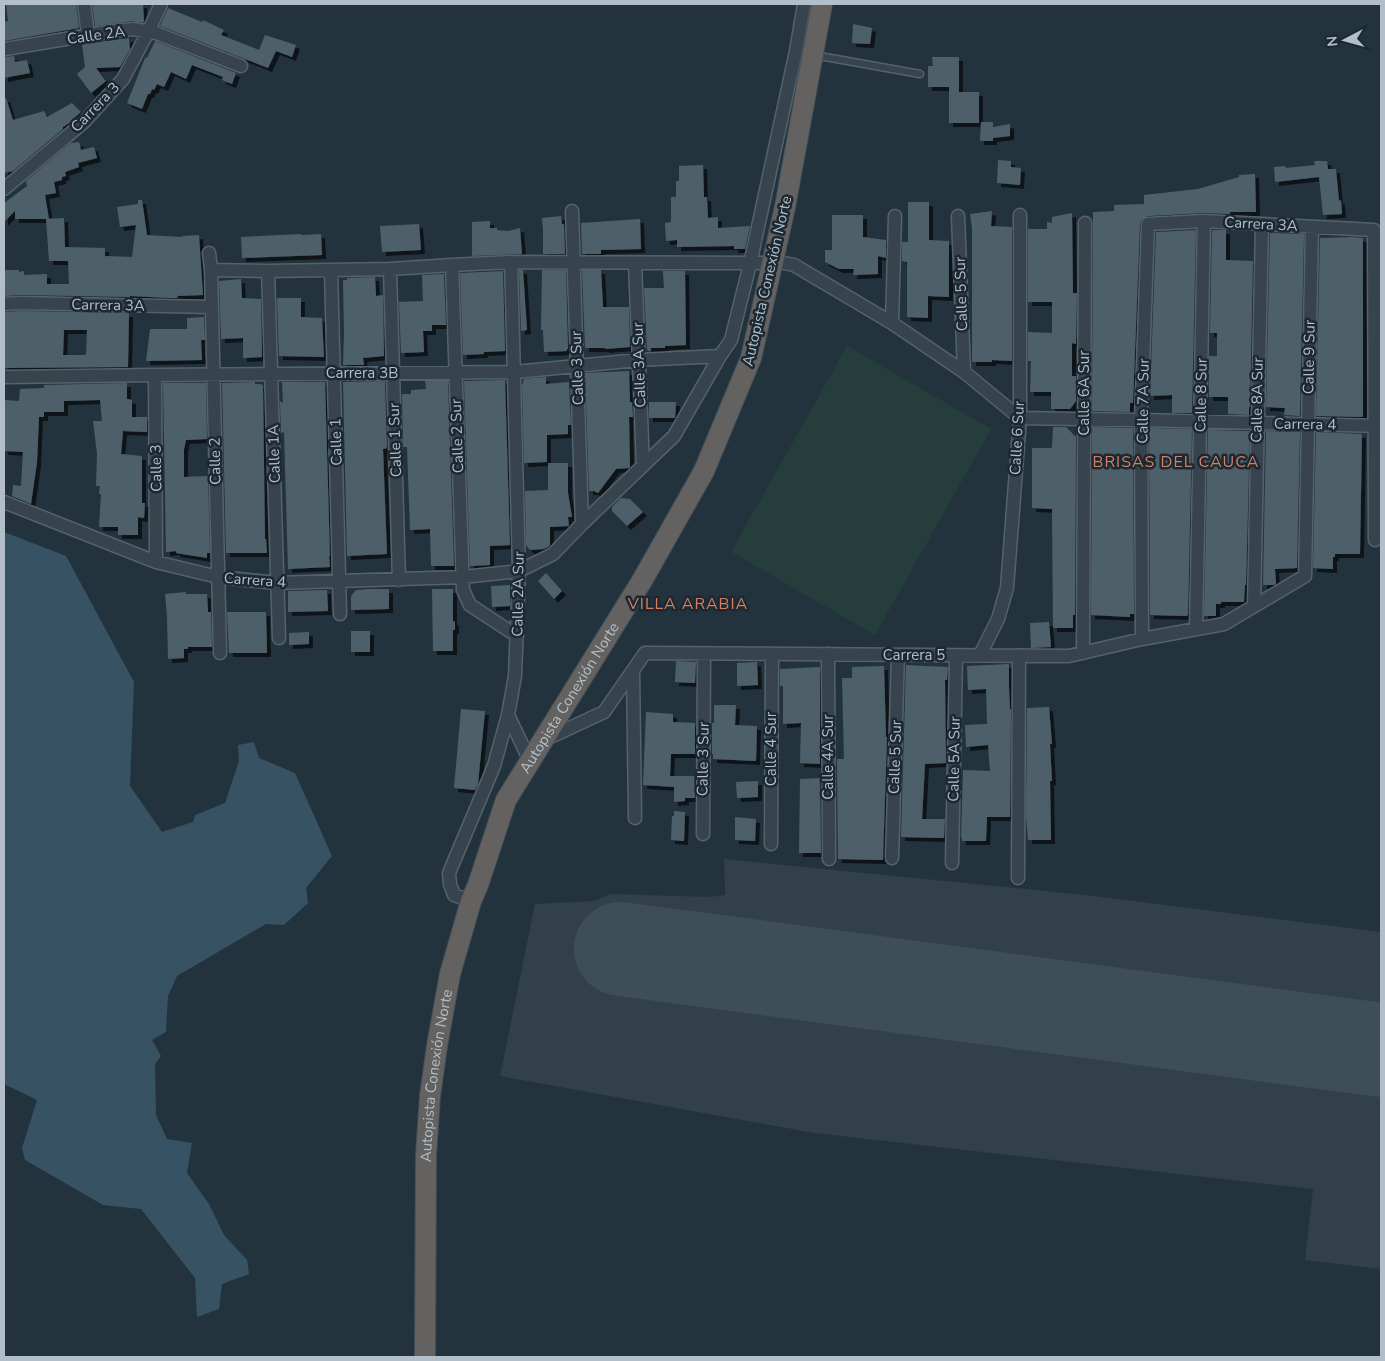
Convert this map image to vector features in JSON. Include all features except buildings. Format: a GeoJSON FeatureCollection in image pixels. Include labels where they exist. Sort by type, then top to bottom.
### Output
{"type":"FeatureCollection","features":[{"type":"Feature","properties":{"kind":"highway","name":"Autopista Conexión Norte"},"geometry":{"type":"LineString","coordinates":[[426,1357],[426,1155],[430,1096],[450,974],[471,901],[506,800],[643,579],[704,471],[751,358],[785,207],[822,4]]}},
{"type":"Feature","properties":{"kind":"street"},"geometry":{"type":"LineString","coordinates":[[84,4],[88,35]]}},
{"type":"Feature","properties":{"kind":"street","name":"Carrera 3"},"geometry":{"type":"LineString","coordinates":[[4,189],[84,122],[123,79],[161,4]]}},
{"type":"Feature","properties":{"kind":"street","name":"Carrera 4"},"geometry":{"type":"LineString","coordinates":[[4,502],[156,562],[218,577],[277,582],[463,577],[519,570],[553,554],[674,436],[731,340],[750,264],[796,51],[804,4]]}},
{"type":"Feature","properties":{"kind":"street","name":"Calle 2A"},"geometry":{"type":"LineString","coordinates":[[5,49],[133,29],[156,33],[241,66]]}},
{"type":"Feature","properties":{"kind":"street","name":"Calle 3 Sur"},"geometry":{"type":"LineString","coordinates":[[572,211],[582,524]]}},
{"type":"Feature","properties":{"kind":"street","name":"Calle 6 Sur"},"geometry":{"type":"LineString","coordinates":[[980,655],[998,619],[1007,588],[1020,418],[1020,215]]}},
{"type":"Feature","properties":{"kind":"street"},"geometry":{"type":"LineString","coordinates":[[892,323],[895,216]]}},
{"type":"Feature","properties":{"kind":"street","name":"Calle 5 Sur"},"geometry":{"type":"LineString","coordinates":[[958,216],[964,372]]}},
{"type":"Feature","properties":{"kind":"street","name":"Carrera 3A"},"geometry":{"type":"LineString","coordinates":[[1148,224],[1204,221],[1374,230],[1378,426]]}},
{"type":"Feature","properties":{"kind":"street","name":"Calle 8 Sur"},"geometry":{"type":"LineString","coordinates":[[1196,629],[1204,221]]}},
{"type":"Feature","properties":{"kind":"street","name":"Calle 6A Sur"},"geometry":{"type":"LineString","coordinates":[[1083,653],[1085,222]]}},
{"type":"Feature","properties":{"kind":"street","name":"Calle 7A Sur"},"geometry":{"type":"LineString","coordinates":[[1142,639],[1141,420],[1148,224]]}},
{"type":"Feature","properties":{"kind":"street","name":"Calle 8A Sur"},"geometry":{"type":"LineString","coordinates":[[1254,605],[1262,224]]}},
{"type":"Feature","properties":{"kind":"street","name":"Calle 9 Sur"},"geometry":{"type":"LineString","coordinates":[[1305,576],[1312,227]]}},
{"type":"Feature","properties":{"kind":"street"},"geometry":{"type":"LineString","coordinates":[[209,253],[211,270],[390,269],[511,262],[784,263],[794,265],[892,323],[964,372],[1020,418]]}},
{"type":"Feature","properties":{"kind":"street","name":"Calle 2A Sur"},"geometry":{"type":"LineString","coordinates":[[471,901],[454,895],[449,873],[494,766],[508,715],[515,676],[519,570],[511,262]]}},
{"type":"Feature","properties":{"kind":"street","name":"Calle 3A Sur"},"geometry":{"type":"LineString","coordinates":[[634,263],[643,466]]}},
{"type":"Feature","properties":{"kind":"street","name":"Calle 2 Sur"},"geometry":{"type":"LineString","coordinates":[[452,264],[463,590],[470,605],[517,636]]}},
{"type":"Feature","properties":{"kind":"street","name":"Calle 1 Sur"},"geometry":{"type":"LineString","coordinates":[[390,269],[399,580]]}},
{"type":"Feature","properties":{"kind":"street","name":"Calle 2"},"geometry":{"type":"LineString","coordinates":[[211,270],[220,653]]}},
{"type":"Feature","properties":{"kind":"street","name":"Calle 1"},"geometry":{"type":"LineString","coordinates":[[332,270],[340,614]]}},
{"type":"Feature","properties":{"kind":"street","name":"Calle 1A"},"geometry":{"type":"LineString","coordinates":[[268,271],[279,638]]}},
{"type":"Feature","properties":{"kind":"street","name":"Carrera 3A"},"geometry":{"type":"LineString","coordinates":[[4,304],[212,307]]}},
{"type":"Feature","properties":{"kind":"street","name":"Carrera 3B"},"geometry":{"type":"LineString","coordinates":[[4,378],[214,374],[515,372],[638,360],[720,356]]}},
{"type":"Feature","properties":{"kind":"street","name":"Calle 3"},"geometry":{"type":"LineString","coordinates":[[155,375],[156,562]]}},
{"type":"Feature","properties":{"kind":"street","name":"Carrera 4"},"geometry":{"type":"LineString","coordinates":[[1020,418],[1378,426]]}},
{"type":"Feature","properties":{"kind":"street"},"geometry":{"type":"LineString","coordinates":[[1375,540],[1378,426]]}},
{"type":"Feature","properties":{"kind":"street","name":"Carrera 5"},"geometry":{"type":"LineString","coordinates":[[544,740],[604,712],[645,653],[1069,656],[1142,639],[1224,624],[1305,576]]}},
{"type":"Feature","properties":{"kind":"street","name":"Calle 3 Sur"},"geometry":{"type":"LineString","coordinates":[[703,834],[704,654]]}},
{"type":"Feature","properties":{"kind":"street","name":"Calle 4 Sur"},"geometry":{"type":"LineString","coordinates":[[771,844],[772,654]]}},
{"type":"Feature","properties":{"kind":"street","name":"Calle 4A Sur"},"geometry":{"type":"LineString","coordinates":[[828,654],[829,859]]}},
{"type":"Feature","properties":{"kind":"street","name":"Calle 5 Sur"},"geometry":{"type":"LineString","coordinates":[[892,858],[898,655]]}},
{"type":"Feature","properties":{"kind":"street","name":"Calle 5A Sur"},"geometry":{"type":"LineString","coordinates":[[952,863],[956,656]]}},
{"type":"Feature","properties":{"kind":"street"},"geometry":{"type":"LineString","coordinates":[[1018,878],[1019,656]]}},
{"type":"Feature","properties":{"kind":"street"},"geometry":{"type":"LineString","coordinates":[[633,670],[635,818]]}},
{"type":"Feature","properties":{"kind":"street"},"geometry":{"type":"LineString","coordinates":[[508,715],[530,760]]}},
{"type":"Feature","properties":{"kind":"lane"},"geometry":{"type":"LineString","coordinates":[[796,51],[920,74]]}},
{"type":"Feature","properties":{"kind":"shaded area"},"geometry":{"type":"Polygon","coordinates":[[[4,532],[66,556],[134,682],[130,786],[162,832],[193,822],[195,815],[225,803],[239,761],[238,745],[254,742],[259,758],[295,773],[332,856],[306,888],[308,903],[284,925],[266,924],[177,976],[168,996],[166,1032],[152,1040],[161,1056],[155,1064],[156,1115],[167,1139],[192,1143],[187,1173],[209,1204],[224,1235],[247,1260],[249,1274],[222,1284],[219,1309],[197,1317],[195,1278],[141,1209],[103,1205],[25,1160],[22,1148],[37,1100],[4,1084],[4,532]]]}},
{"type":"Feature","properties":{"kind":"shaded area"},"geometry":{"type":"Polygon","coordinates":[[[724,859],[1085,895],[1381,932],[1381,1269],[1305,1260],[1313,1189],[814,1133],[500,1076],[535,904],[594,901],[611,894],[710,897],[725,895],[724,859]]]}},
{"type":"Feature","properties":{"kind":"green space"},"geometry":{"type":"Polygon","coordinates":[[[847,346],[991,429],[875,635],[731,552],[847,346]]]}},
{"type":"Feature","properties":{"kind":"runway"},"geometry":{"type":"LineString","coordinates":[[621,949],[1381,1050]]}},
{"type":"Feature","properties":{"kind":"district","name":"BRISAS DEL CAUCA"},"geometry":{"type":"Point","coordinates":[1176,462]}},
{"type":"Feature","properties":{"kind":"district","name":"VILLA ARABIA"},"geometry":{"type":"Point","coordinates":[688,604]}}]}
